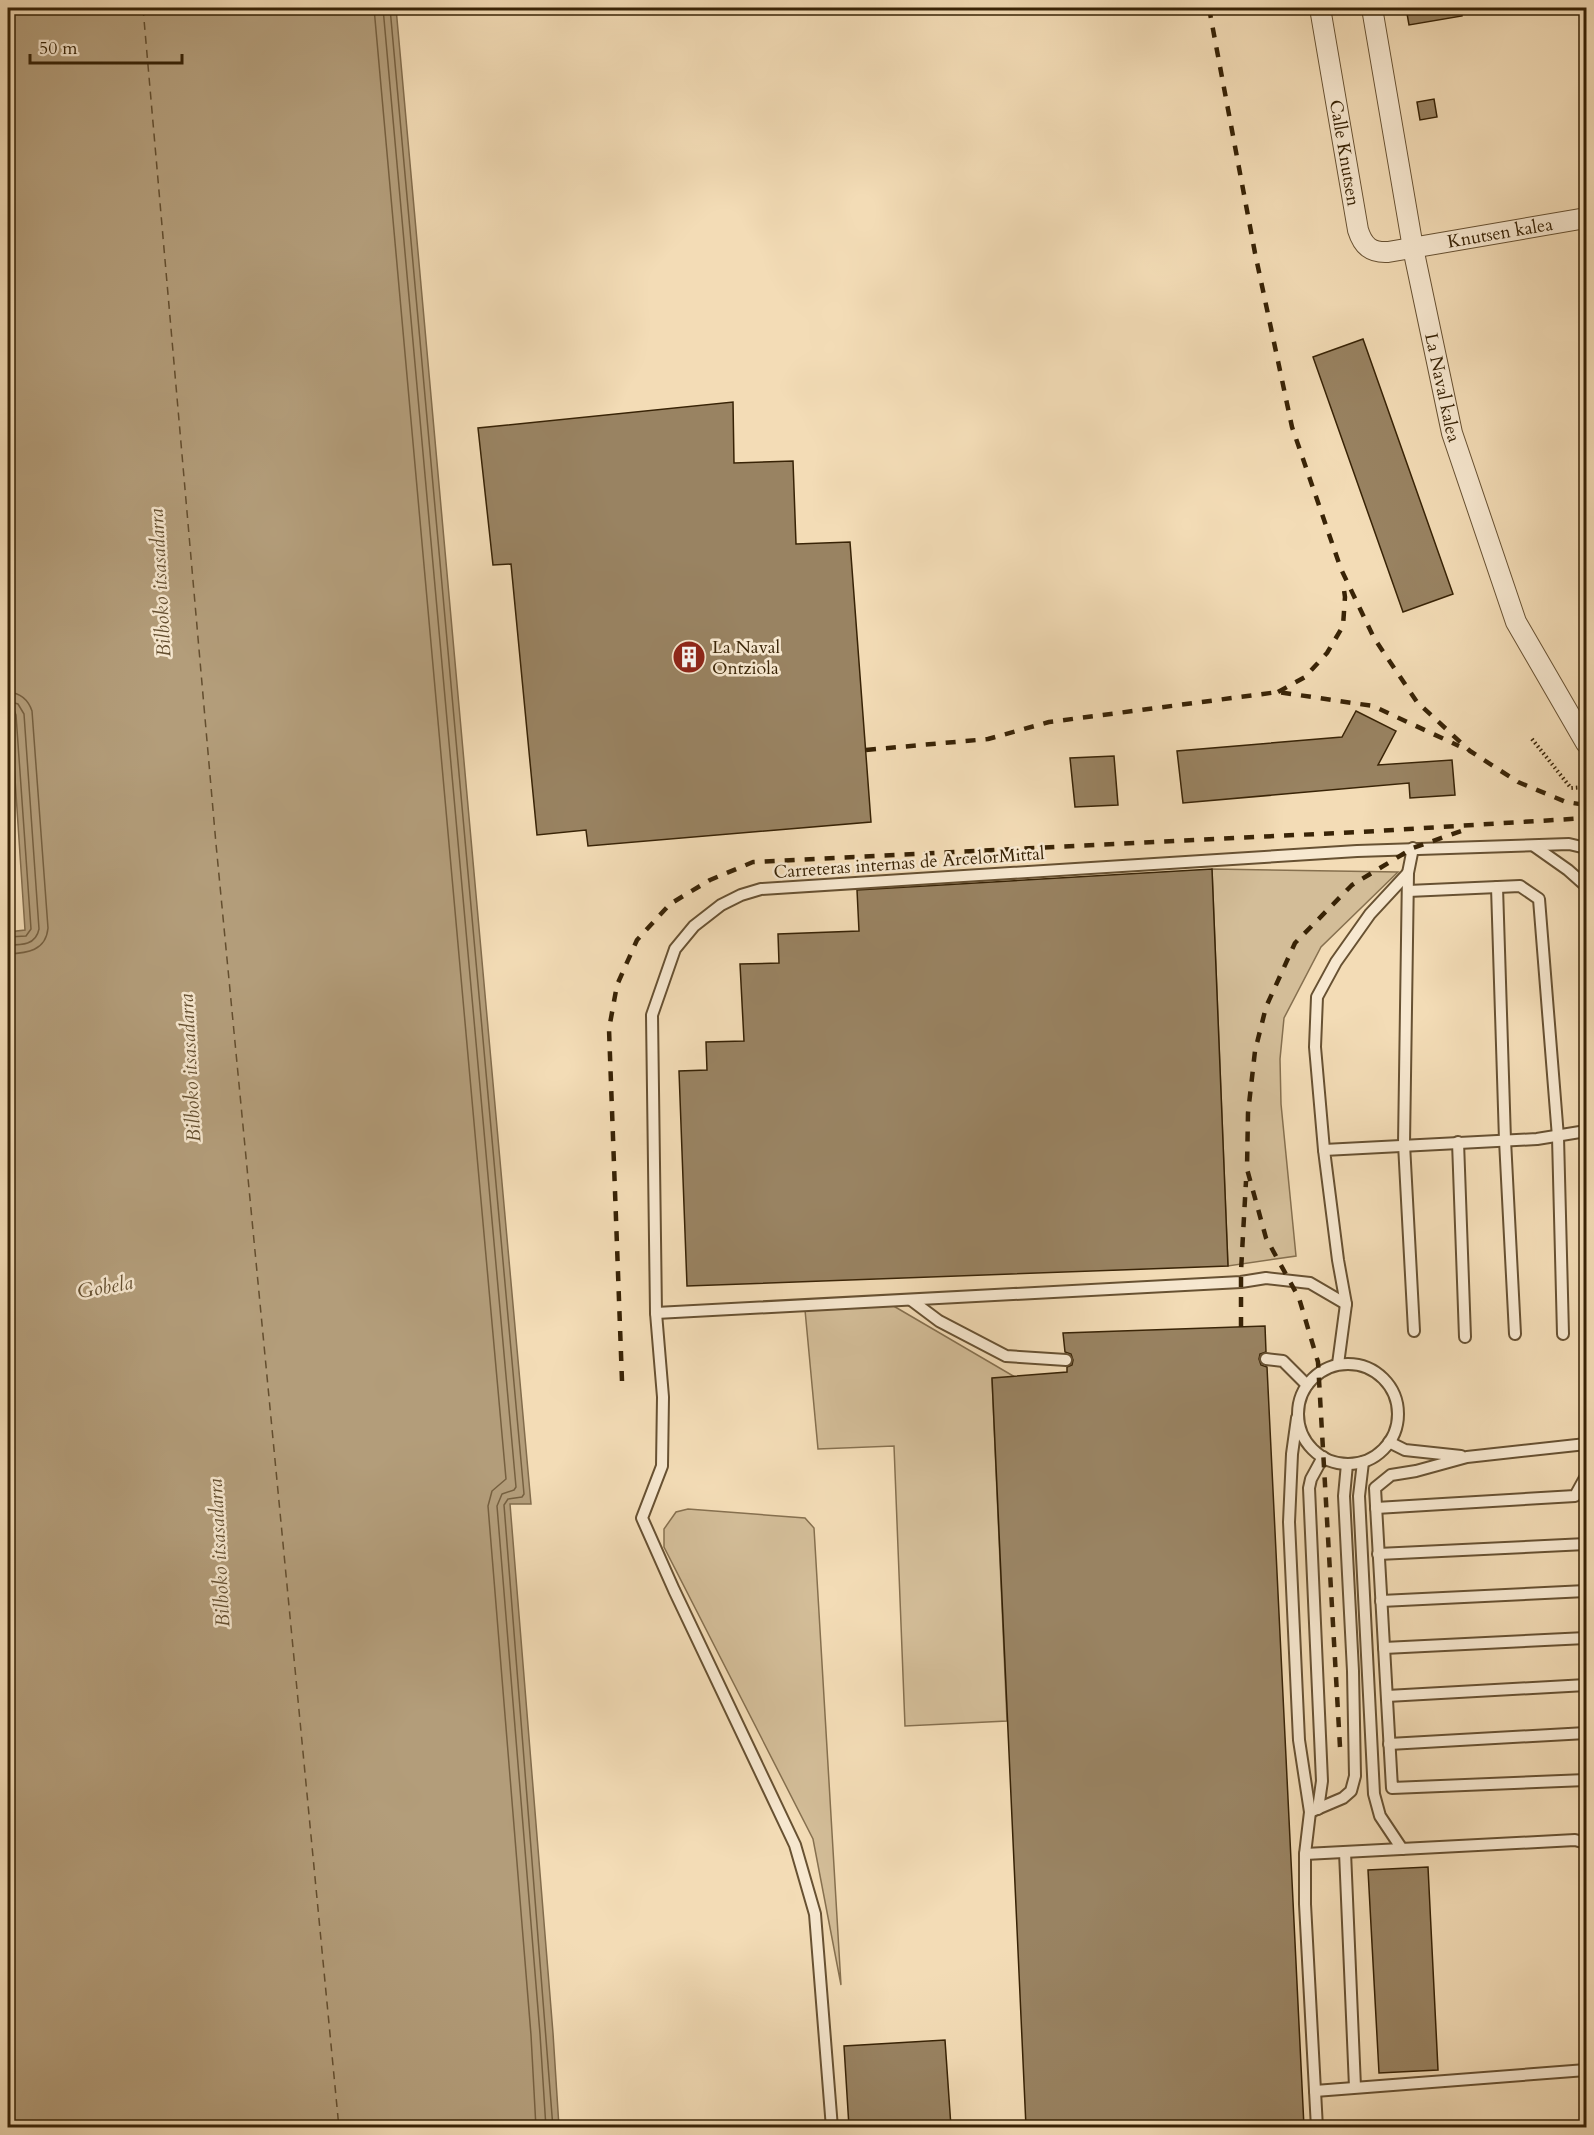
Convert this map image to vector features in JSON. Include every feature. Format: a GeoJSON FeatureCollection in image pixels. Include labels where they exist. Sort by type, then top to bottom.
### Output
{"type":"FeatureCollection","features":[{"type":"Feature","properties":{"kind":"street","name":"Calle Knutsen"},"geometry":{"type":"LineString","coordinates":[[1320,8],[1362,242],[1369,249],[1378,253],[1413,248]]}},
{"type":"Feature","properties":{"kind":"street","name":"La Naval kalea"},"geometry":{"type":"LineString","coordinates":[[1372,8],[1413,248],[1452,433],[1516,622],[1587,743]]}},
{"type":"Feature","properties":{"kind":"street","name":"Knutsen kalea"},"geometry":{"type":"LineString","coordinates":[[1413,248],[1587,218]]}},
{"type":"Feature","properties":{"kind":"lane","name":"Carreteras internas de ArcelorMittal"},"geometry":{"type":"LineString","coordinates":[[832,2127],[815,1914],[795,1845],[642,1518],[662,1466],[663,1397],[656,1313],[652,1015],[675,949],[694,926],[721,904],[760,889],[1413,848],[1569,844],[1587,848]]}},
{"type":"Feature","properties":{"kind":"lane"},"geometry":{"type":"LineString","coordinates":[[1534,846],[1587,886]]}},
{"type":"Feature","properties":{"kind":"lane"},"geometry":{"type":"LineString","coordinates":[[1413,848],[1408,873],[1404,1144],[1414,1331]]}},
{"type":"Feature","properties":{"kind":"lane"},"geometry":{"type":"LineString","coordinates":[[1338,1364],[1346,1304],[1324,1150],[1315,1047],[1317,997],[1336,962],[1370,914],[1408,873]]}},
{"type":"Feature","properties":{"kind":"lane"},"geometry":{"type":"LineString","coordinates":[[1408,891],[1520,886],[1539,899],[1558,1137],[1563,1334]]}},
{"type":"Feature","properties":{"kind":"lane"},"geometry":{"type":"LineString","coordinates":[[1497,887],[1505,1140],[1515,1334]]}},
{"type":"Feature","properties":{"kind":"lane"},"geometry":{"type":"LineString","coordinates":[[1324,1150],[1558,1137],[1587,1131]]}},
{"type":"Feature","properties":{"kind":"lane"},"geometry":{"type":"LineString","coordinates":[[1458,1142],[1465,1337]]}},
{"type":"Feature","properties":{"kind":"lane"},"geometry":{"type":"LineString","coordinates":[[656,1313],[1229,1282],[1266,1278],[1310,1283],[1346,1304]]}},
{"type":"Feature","properties":{"kind":"lane"},"geometry":{"type":"LineString","coordinates":[[911,1300],[939,1321],[1006,1356],[1066,1360]]}},
{"type":"Feature","properties":{"kind":"lane"},"geometry":{"type":"LineString","coordinates":[[1266,1359],[1283,1361],[1307,1385]]}},
{"type":"Feature","properties":{"kind":"lane"},"geometry":{"type":"LineString","coordinates":[[1297,1418],[1306,1441],[1323,1457],[1333,1462],[1347,1464],[1363,1462],[1389,1442],[1398,1413],[1394,1393],[1381,1376],[1360,1365],[1338,1364],[1312,1377],[1300,1396],[1292,1454],[1289,1522],[1293,1583],[1294,1671],[1299,1740],[1314,1810]]}},
{"type":"Feature","properties":{"kind":"lane"},"geometry":{"type":"LineString","coordinates":[[1389,1442],[1405,1450],[1467,1457]]}},
{"type":"Feature","properties":{"kind":"lane"},"geometry":{"type":"LineString","coordinates":[[1587,1444],[1467,1457],[1416,1471],[1391,1475],[1374,1488],[1392,1788],[1587,1780]]}},
{"type":"Feature","properties":{"kind":"lane"},"geometry":{"type":"LineString","coordinates":[[1317,2127],[1305,1904],[1305,1854],[1322,1781],[1309,1488],[1311,1479],[1323,1457]]}},
{"type":"Feature","properties":{"kind":"lane"},"geometry":{"type":"LineString","coordinates":[[1363,1462],[1359,1496],[1374,1794],[1380,1816],[1402,1849]]}},
{"type":"Feature","properties":{"kind":"lane"},"geometry":{"type":"LineString","coordinates":[[1314,1810],[1343,1798],[1351,1791],[1355,1776],[1353,1671],[1344,1496],[1347,1464]]}},
{"type":"Feature","properties":{"kind":"lane"},"geometry":{"type":"LineString","coordinates":[[1376,1508],[1575,1496],[1587,1476]]}},
{"type":"Feature","properties":{"kind":"lane"},"geometry":{"type":"LineString","coordinates":[[1378,1554],[1587,1544]]}},
{"type":"Feature","properties":{"kind":"lane"},"geometry":{"type":"LineString","coordinates":[[1381,1600],[1587,1591]]}},
{"type":"Feature","properties":{"kind":"lane"},"geometry":{"type":"LineString","coordinates":[[1384,1648],[1587,1638]]}},
{"type":"Feature","properties":{"kind":"lane"},"geometry":{"type":"LineString","coordinates":[[1387,1696],[1587,1685]]}},
{"type":"Feature","properties":{"kind":"lane"},"geometry":{"type":"LineString","coordinates":[[1389,1743],[1587,1733]]}},
{"type":"Feature","properties":{"kind":"lane"},"geometry":{"type":"LineString","coordinates":[[1305,1854],[1575,1840],[1587,1843]]}},
{"type":"Feature","properties":{"kind":"lane"},"geometry":{"type":"LineString","coordinates":[[1345,1852],[1354,2087]]}},
{"type":"Feature","properties":{"kind":"lane"},"geometry":{"type":"LineString","coordinates":[[1315,2091],[1587,2070]]}},
{"type":"Feature","properties":{"kind":"path"},"geometry":{"type":"LineString","coordinates":[[1532,739],[1571,788],[1587,787]]}},
{"type":"Feature","properties":{"kind":"shaded area"},"geometry":{"type":"Polygon","coordinates":[[[1212,869],[1398,872],[1321,947],[1284,1018],[1280,1059],[1281,1104],[1296,1256],[1228,1266],[1212,869]]]}},
{"type":"Feature","properties":{"kind":"shaded area"},"geometry":{"type":"Polygon","coordinates":[[[885,1301],[1015,1377],[992,1379],[1007,1721],[905,1726],[894,1446],[818,1449],[805,1310],[885,1301]]]}},
{"type":"Feature","properties":{"kind":"shaded area"},"geometry":{"type":"Polygon","coordinates":[[[688,1509],[805,1518],[814,1528],[841,1985],[813,1839],[664,1547],[664,1529],[676,1512],[688,1509]]]}},
{"type":"Feature","properties":{"kind":"water"},"geometry":{"type":"Polygon","coordinates":[[[8,8],[396,8],[531,1504],[510,1504],[559,2127],[8,2127],[8,932],[25,930],[8,673],[8,8]]]}},
{"type":"Feature","properties":{"kind":"building"},"geometry":{"type":"Polygon","coordinates":[[[1406,8],[1461,8],[1462,16],[1409,25],[1406,8]]]}},
{"type":"Feature","properties":{"kind":"building"},"geometry":{"type":"Polygon","coordinates":[[[1434,99],[1437,117],[1420,120],[1417,102],[1434,99]]]}},
{"type":"Feature","properties":{"kind":"building"},"geometry":{"type":"Polygon","coordinates":[[[1363,339],[1453,594],[1403,612],[1313,357],[1363,339]]]}},
{"type":"Feature","properties":{"kind":"building","name":"La Naval Ontziola"},"geometry":{"type":"Polygon","coordinates":[[[733,402],[734,463],[793,461],[796,544],[850,542],[871,822],[588,846],[586,830],[537,835],[511,564],[493,565],[478,428],[733,402]]]}},
{"type":"Feature","properties":{"kind":"building"},"geometry":{"type":"Polygon","coordinates":[[[1356,711],[1396,731],[1378,765],[1452,760],[1455,795],[1410,798],[1409,783],[1183,803],[1177,751],[1342,737],[1356,711]]]}},
{"type":"Feature","properties":{"kind":"building"},"geometry":{"type":"Polygon","coordinates":[[[1114,756],[1118,805],[1075,807],[1070,758],[1114,756]]]}},
{"type":"Feature","properties":{"kind":"building"},"geometry":{"type":"Polygon","coordinates":[[[1212,869],[1228,1266],[687,1286],[679,1071],[707,1070],[706,1042],[744,1041],[740,964],[779,963],[778,934],[859,931],[857,890],[1212,869]]]}},
{"type":"Feature","properties":{"kind":"building"},"geometry":{"type":"Polygon","coordinates":[[[1265,1326],[1266,1352],[1260,1354],[1259,1359],[1261,1365],[1267,1367],[1304,2127],[1026,2127],[992,1378],[1067,1372],[1067,1367],[1072,1365],[1073,1360],[1071,1354],[1065,1352],[1063,1333],[1265,1326]]]}},
{"type":"Feature","properties":{"kind":"building"},"geometry":{"type":"Polygon","coordinates":[[[1428,1867],[1438,2070],[1379,2073],[1368,1870],[1428,1867]]]}},
{"type":"Feature","properties":{"kind":"building"},"geometry":{"type":"Polygon","coordinates":[[[945,2040],[951,2127],[849,2127],[844,2046],[945,2040]]]}},
{"type":"Feature","properties":{"kind":"ferry route"},"geometry":{"type":"LineString","coordinates":[[143,8],[216,844],[339,2128]]}},
{"type":"Feature","properties":{"kind":"railway"},"geometry":{"type":"LineString","coordinates":[[1209,8],[1255,253],[1292,427],[1341,569],[1374,638],[1417,702],[1470,751],[1518,782],[1566,802],[1586,805]]}},
{"type":"Feature","properties":{"kind":"railway"},"geometry":{"type":"LineString","coordinates":[[1278,692],[1305,677],[1327,653],[1343,626],[1345,597],[1343,583]]}},
{"type":"Feature","properties":{"kind":"railway"},"geometry":{"type":"LineString","coordinates":[[866,750],[988,739],[1049,722],[1278,692],[1373,706],[1459,746]]}},
{"type":"Feature","properties":{"kind":"railway"},"geometry":{"type":"LineString","coordinates":[[622,1381],[609,1029],[617,985],[637,940],[670,904],[710,880],[753,862],[1377,831],[1586,818]]}},
{"type":"Feature","properties":{"kind":"railway"},"geometry":{"type":"LineString","coordinates":[[1340,1747],[1318,1362],[1299,1298],[1266,1238],[1247,1169],[1248,1113],[1255,1051],[1266,1007],[1295,943],[1352,885],[1413,848],[1464,830]]}},
{"type":"Feature","properties":{"kind":"railway"},"geometry":{"type":"LineString","coordinates":[[1241,1327],[1241,1271],[1246,1181]]}},
{"type":"Feature","properties":{"kind":"place","name":"La Naval Ontziola"},"geometry":{"type":"Point","coordinates":[689,657]}},
{"type":"Feature","properties":{"kind":"water label","name":"Bilboko itsasadarra"},"geometry":{"type":"Point","coordinates":[160,583]}},
{"type":"Feature","properties":{"kind":"water label","name":"Bilboko itsasadarra"},"geometry":{"type":"Point","coordinates":[190,1068]}},
{"type":"Feature","properties":{"kind":"water label","name":"Gobela"},"geometry":{"type":"Point","coordinates":[105,1287]}},
{"type":"Feature","properties":{"kind":"water label","name":"Bilboko itsasadarra"},"geometry":{"type":"Point","coordinates":[219,1553]}}]}
